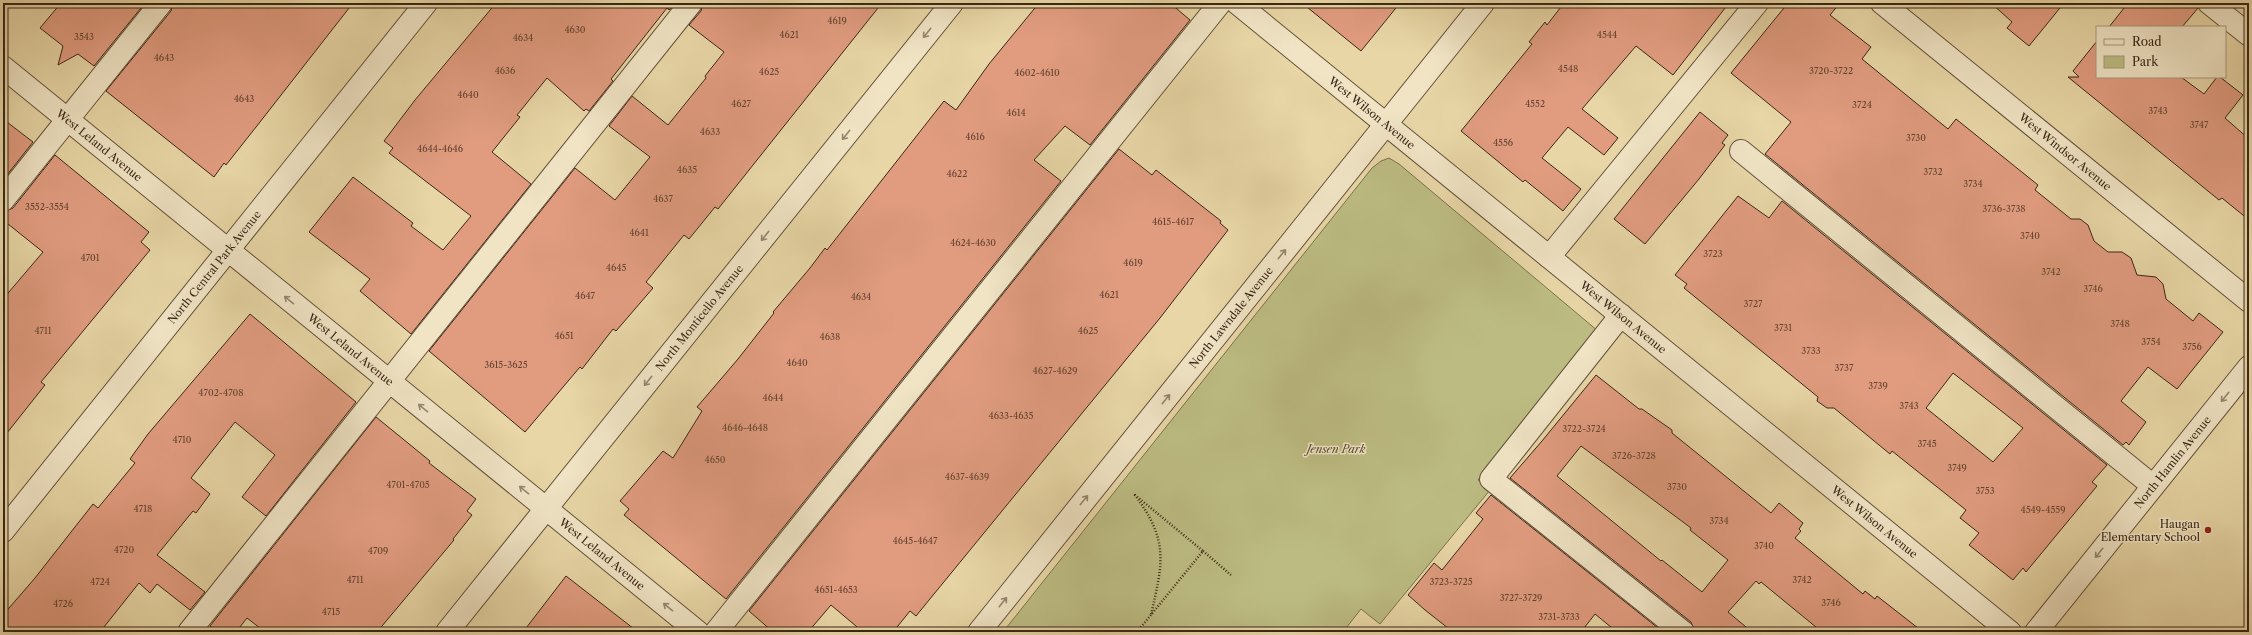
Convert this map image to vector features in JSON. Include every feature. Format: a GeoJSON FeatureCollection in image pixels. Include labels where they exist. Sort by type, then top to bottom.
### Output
{"type":"FeatureCollection","features":[{"type":"Feature","properties":{"kind":"street"},"geometry":{"type":"LineString","coordinates":[[3,200],[161,3]]}},
{"type":"Feature","properties":{"kind":"street","name":"North Central Park Avenue"},"geometry":{"type":"LineString","coordinates":[[3,531],[426,3]]}},
{"type":"Feature","properties":{"kind":"street"},"geometry":{"type":"LineString","coordinates":[[189,632],[691,3]]}},
{"type":"Feature","properties":{"kind":"street","name":"North Monticello Avenue"},"geometry":{"type":"LineString","coordinates":[[447,632],[952,3]]}},
{"type":"Feature","properties":{"kind":"street"},"geometry":{"type":"LineString","coordinates":[[716,632],[1220,3]]}},
{"type":"Feature","properties":{"kind":"street","name":"West Wilson Avenue"},"geometry":{"type":"LineString","coordinates":[[1237,3],[2010,632]]}},
{"type":"Feature","properties":{"kind":"street","name":"North Lawndale Avenue"},"geometry":{"type":"LineString","coordinates":[[979,632],[1483,3]]}},
{"type":"Feature","properties":{"kind":"street"},"geometry":{"type":"LineString","coordinates":[[1549,257],[1757,3]]}},
{"type":"Feature","properties":{"kind":"street","name":"West Windsor Avenue"},"geometry":{"type":"LineString","coordinates":[[1882,3],[2249,301]]}},
{"type":"Feature","properties":{"kind":"street"},"geometry":{"type":"LineString","coordinates":[[2209,3],[2249,35]]}},
{"type":"Feature","properties":{"kind":"street","name":"West Leland Avenue"},"geometry":{"type":"LineString","coordinates":[[3,67],[698,632]]}},
{"type":"Feature","properties":{"kind":"street"},"geometry":{"type":"LineString","coordinates":[[1741,151],[2153,486]]}},
{"type":"Feature","properties":{"kind":"street"},"geometry":{"type":"LineString","coordinates":[[1620,315],[1491,479],[1683,632]]}},
{"type":"Feature","properties":{"kind":"street","name":"North Hamlin Avenue"},"geometry":{"type":"LineString","coordinates":[[2036,632],[2249,367]]}},
{"type":"Feature","properties":{"kind":"path"},"geometry":{"type":"LineString","coordinates":[[1151,615],[1161,566],[1160,544],[1151,516],[1135,495],[1231,575]]}},
{"type":"Feature","properties":{"kind":"path"},"geometry":{"type":"LineString","coordinates":[[1136,632],[1203,551]]}},
{"type":"Feature","properties":{"kind":"green space","name":"Jensen Park"},"geometry":{"type":"Polygon","coordinates":[[[1389,158],[1399,164],[1598,331],[1478,480],[1490,490],[1380,624],[1361,609],[1343,632],[1003,632],[1372,168],[1381,161],[1389,158]]]}},
{"type":"Feature","properties":{"kind":"building"},"geometry":{"type":"Polygon","coordinates":[[[61,3],[145,3],[94,66],[78,54],[58,65],[63,46],[40,28],[61,3]]]}},
{"type":"Feature","properties":{"kind":"building"},"geometry":{"type":"Polygon","coordinates":[[[173,3],[353,3],[226,165],[224,163],[214,177],[106,91],[171,11],[173,3]]]}},
{"type":"Feature","properties":{"kind":"building"},"geometry":{"type":"Polygon","coordinates":[[[496,3],[675,3],[669,10],[667,8],[611,79],[613,81],[589,111],[586,109],[584,111],[547,78],[517,115],[520,117],[492,152],[531,184],[411,334],[360,291],[370,279],[309,232],[353,177],[413,223],[411,226],[443,250],[471,216],[389,153],[393,148],[384,141],[415,100],[496,3]]]}},
{"type":"Feature","properties":{"kind":"building"},"geometry":{"type":"Polygon","coordinates":[[[703,3],[882,3],[718,209],[715,207],[689,239],[684,235],[646,282],[653,288],[616,331],[613,329],[582,369],[580,367],[525,432],[429,351],[575,168],[615,200],[650,157],[609,126],[632,96],[668,125],[706,78],[705,76],[724,52],[689,25],[701,11],[703,3]]]}},
{"type":"Feature","properties":{"kind":"building"},"geometry":{"type":"Polygon","coordinates":[[[1039,3],[1170,3],[1190,20],[1090,145],[1065,126],[1034,160],[1061,181],[726,599],[624,515],[629,509],[620,501],[663,451],[673,458],[702,411],[697,407],[738,359],[774,313],[773,312],[825,248],[827,250],[944,101],[956,110],[989,64],[1039,3]]]}},
{"type":"Feature","properties":{"kind":"building"},"geometry":{"type":"Polygon","coordinates":[[[1302,3],[1400,3],[1361,51],[1302,3]]]}},
{"type":"Feature","properties":{"kind":"building"},"geometry":{"type":"Polygon","coordinates":[[[1564,3],[1729,3],[1673,75],[1636,46],[1582,109],[1618,138],[1604,155],[1568,127],[1542,158],[1581,189],[1563,211],[1525,180],[1523,182],[1461,131],[1532,44],[1529,42],[1545,22],[1547,25],[1564,3]]]}},
{"type":"Feature","properties":{"kind":"building"},"geometry":{"type":"Polygon","coordinates":[[[1788,3],[1840,3],[1830,15],[1871,47],[1862,59],[1948,129],[1956,119],[2038,185],[2035,190],[2071,219],[2080,219],[2088,225],[2094,241],[2108,252],[2122,252],[2131,258],[2137,275],[2156,277],[2163,284],[2166,299],[2193,321],[2199,313],[2223,332],[2177,389],[2148,367],[2121,401],[2146,422],[2129,445],[2126,442],[2123,445],[1765,154],[1791,122],[1731,73],[1788,3]]]}},
{"type":"Feature","properties":{"kind":"building"},"geometry":{"type":"Polygon","coordinates":[[[1991,3],[2064,3],[2029,46],[2007,28],[2012,22],[1991,3]]]}},
{"type":"Feature","properties":{"kind":"building"},"geometry":{"type":"Polygon","coordinates":[[[2128,3],[2197,3],[2198,8],[2183,26],[2110,26],[2128,3]]]}},
{"type":"Feature","properties":{"kind":"building"},"geometry":{"type":"Polygon","coordinates":[[[2096,42],[2096,78],[2182,78],[2204,94],[2216,78],[2221,78],[2243,95],[2225,118],[2249,139],[2249,220],[2222,198],[2219,200],[2068,77],[2079,77],[2073,71],[2096,42]]]}},
{"type":"Feature","properties":{"kind":"building"},"geometry":{"type":"Polygon","coordinates":[[[1700,112],[1728,135],[1722,143],[1725,145],[1645,244],[1614,219],[1700,112]]]}},
{"type":"Feature","properties":{"kind":"building"},"geometry":{"type":"Polygon","coordinates":[[[3,119],[33,142],[3,180],[3,119]]]}},
{"type":"Feature","properties":{"kind":"building"},"geometry":{"type":"Polygon","coordinates":[[[1119,149],[1152,175],[1156,170],[1221,221],[1220,223],[1228,230],[1160,318],[916,616],[910,611],[893,632],[863,632],[831,605],[808,632],[773,632],[749,611],[1119,149]]]}},
{"type":"Feature","properties":{"kind":"building"},"geometry":{"type":"Polygon","coordinates":[[[55,155],[149,232],[141,242],[150,250],[41,382],[45,385],[3,438],[3,299],[43,252],[3,220],[3,212],[13,208],[55,155]]]}},
{"type":"Feature","properties":{"kind":"building"},"geometry":{"type":"Polygon","coordinates":[[[1738,196],[1769,218],[1782,201],[2107,465],[2092,482],[2097,486],[2026,572],[2023,568],[2013,580],[1969,545],[1979,533],[1960,518],[1966,510],[1892,451],[1890,454],[1834,408],[1827,408],[1817,401],[1818,397],[1684,288],[1687,284],[1675,275],[1738,196]],[[1953,373],[1926,408],[1993,462],[2023,428],[1953,373]]]}},
{"type":"Feature","properties":{"kind":"building"},"geometry":{"type":"Polygon","coordinates":[[[250,314],[356,402],[266,516],[242,497],[275,455],[235,422],[191,478],[210,494],[196,513],[193,511],[157,555],[205,592],[190,610],[157,584],[150,593],[139,583],[100,632],[3,632],[3,615],[35,578],[93,504],[98,508],[135,463],[130,459],[148,434],[250,314]]]}},
{"type":"Feature","properties":{"kind":"building"},"geometry":{"type":"Polygon","coordinates":[[[1596,375],[1639,409],[1642,409],[1672,430],[1672,433],[1771,513],[1779,503],[1803,523],[1799,529],[1801,531],[1795,538],[1863,594],[1865,591],[1875,599],[1877,596],[1923,632],[1822,632],[1761,582],[1759,584],[1756,581],[1728,612],[1752,632],[1695,632],[1691,622],[1510,478],[1596,375]],[[1581,446],[1557,476],[1661,561],[1662,560],[1702,592],[1728,560],[1690,530],[1691,528],[1581,446]]]}},
{"type":"Feature","properties":{"kind":"building"},"geometry":{"type":"Polygon","coordinates":[[[376,417],[430,461],[429,463],[476,499],[467,511],[472,515],[453,539],[454,540],[377,632],[265,632],[247,618],[236,632],[218,632],[210,626],[376,417]]]}},
{"type":"Feature","properties":{"kind":"building"},"geometry":{"type":"Polygon","coordinates":[[[1491,495],[1663,632],[1617,632],[1595,614],[1581,632],[1453,632],[1425,610],[1408,595],[1434,563],[1442,570],[1483,519],[1476,513],[1491,495]]]}},
{"type":"Feature","properties":{"kind":"building"},"geometry":{"type":"Polygon","coordinates":[[[566,576],[638,632],[523,632],[566,576]]]}},
{"type":"Feature","properties":{"kind":"place","name":"Haugan Elementary School"},"geometry":{"type":"Point","coordinates":[2208,530]}}]}
